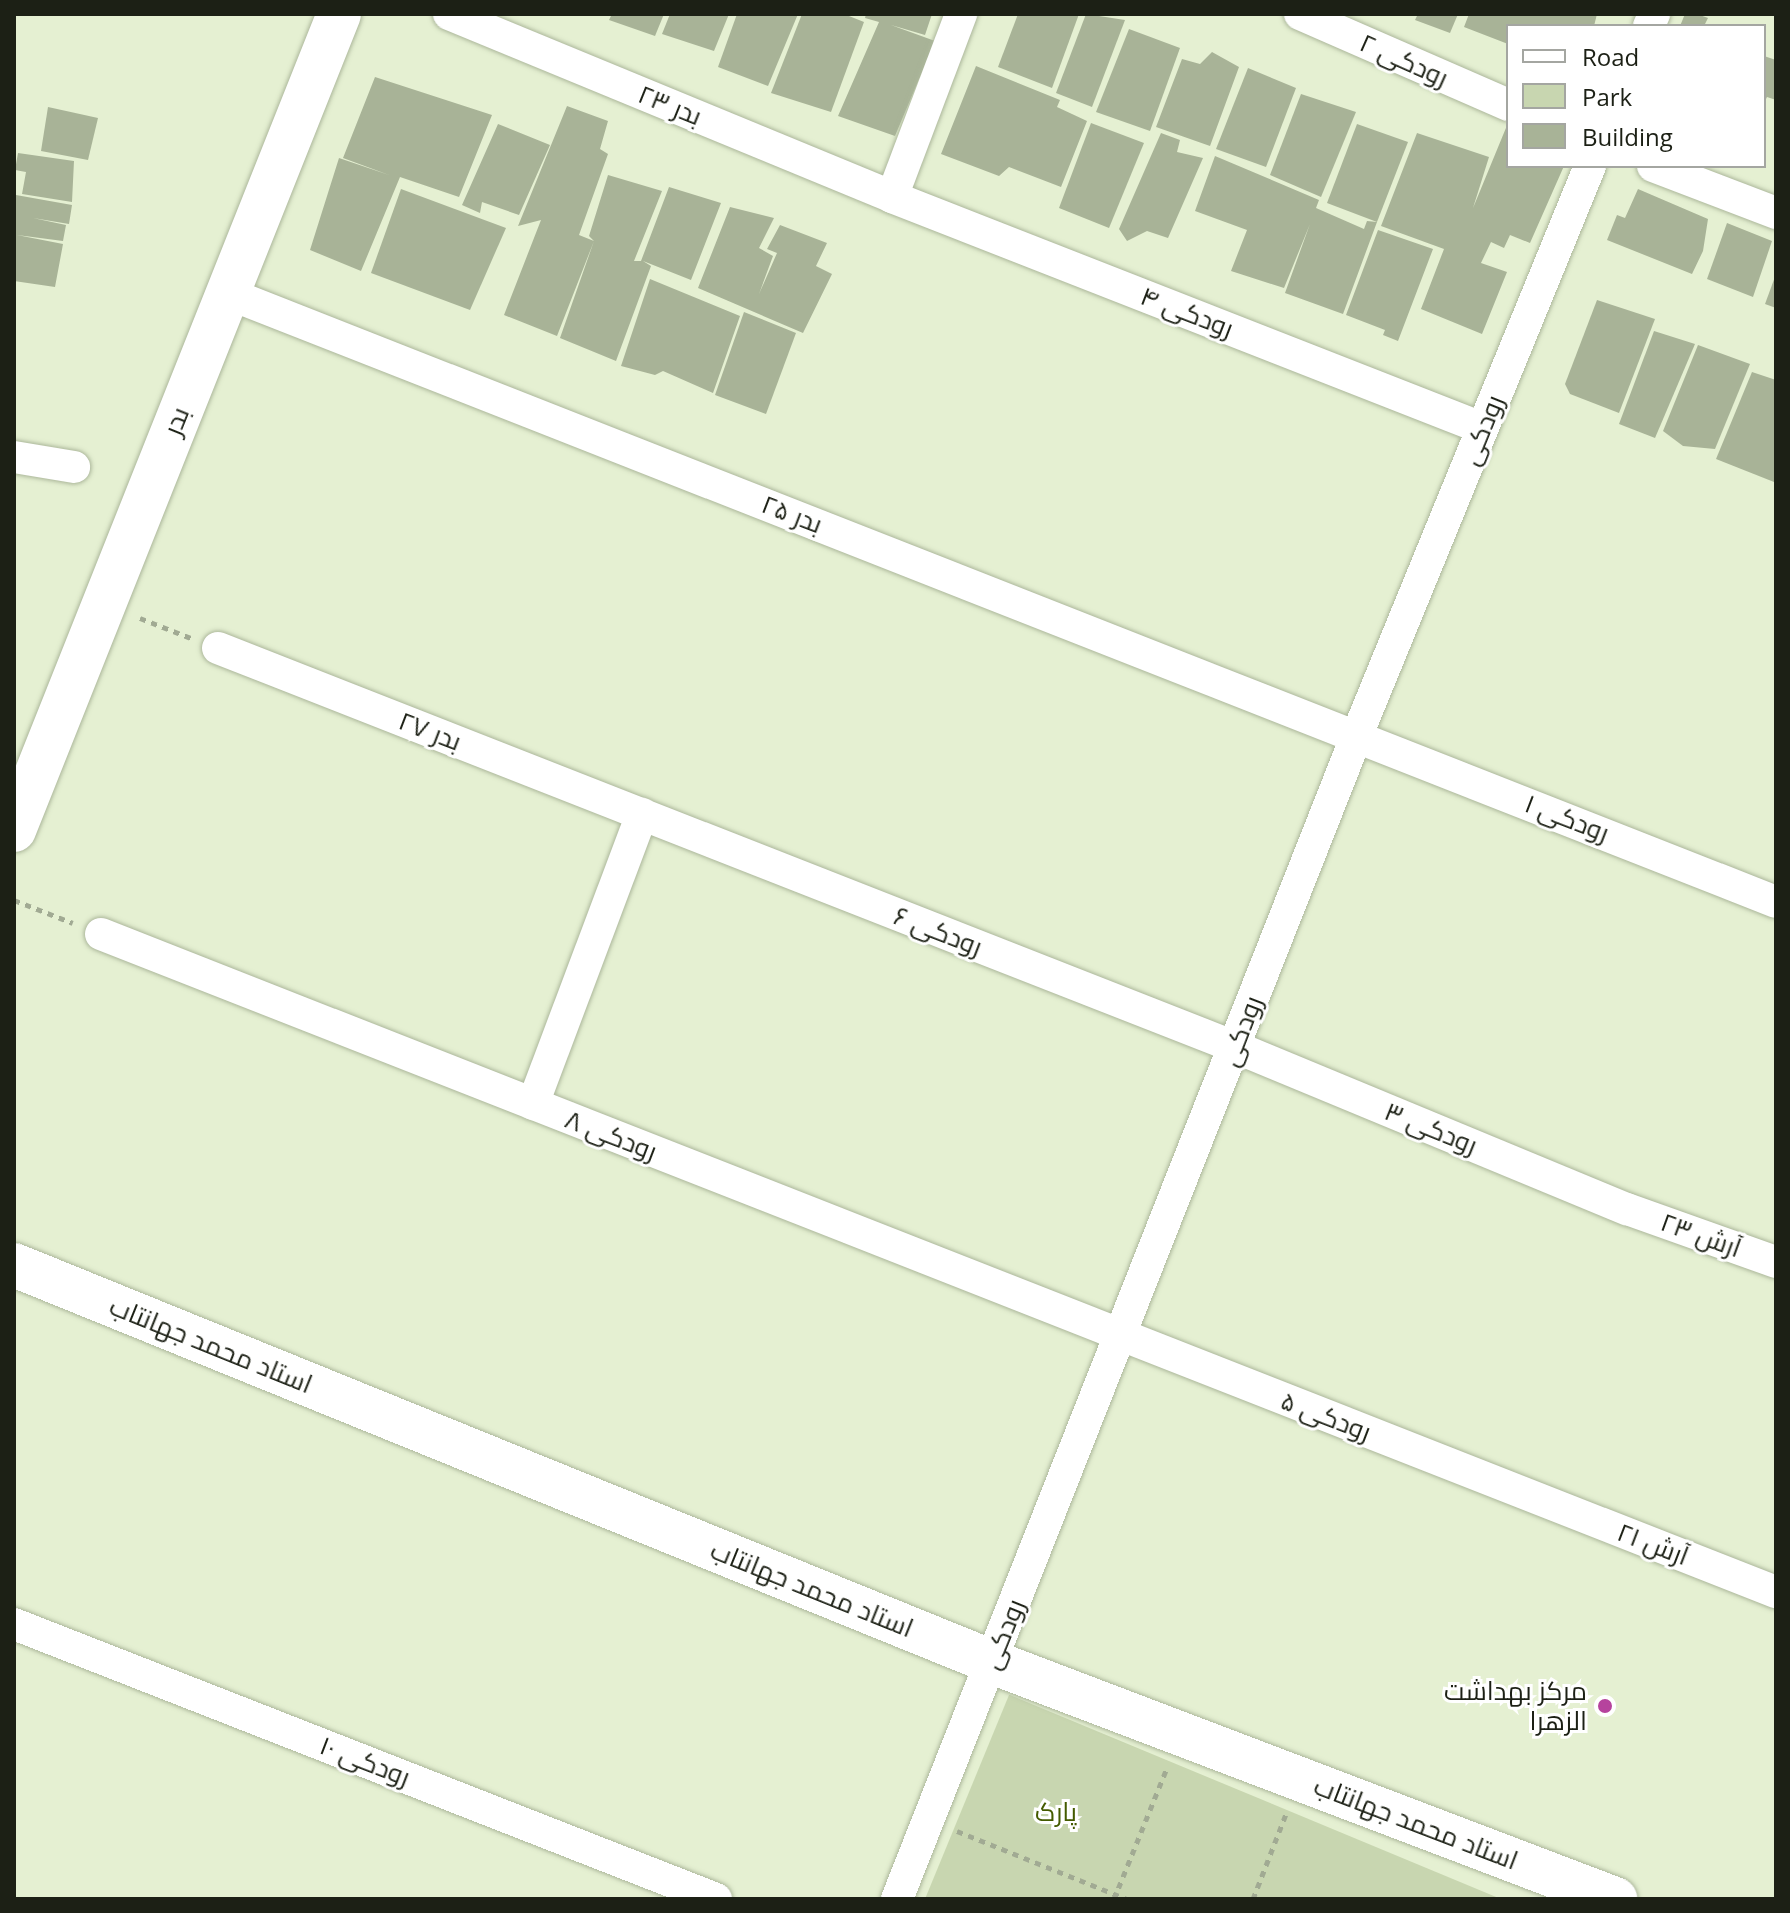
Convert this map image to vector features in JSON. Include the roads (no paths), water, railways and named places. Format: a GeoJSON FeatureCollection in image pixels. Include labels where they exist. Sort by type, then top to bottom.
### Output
{"type":"FeatureCollection","features":[{"type":"Feature","properties":{"kind":"street","name":"بدر"},"geometry":{"type":"LineString","coordinates":[[14,830],[24,776],[104,603],[339,14]]}},
{"type":"Feature","properties":{"kind":"street","name":"بدر ۲۳"},"geometry":{"type":"LineString","coordinates":[[449,14],[892,197]]}},
{"type":"Feature","properties":{"kind":"street"},"geometry":{"type":"LineString","coordinates":[[892,197],[961,14]]}},
{"type":"Feature","properties":{"kind":"street","name":"رودکی ۲"},"geometry":{"type":"LineString","coordinates":[[1300,14],[1506,104]]}},
{"type":"Feature","properties":{"kind":"street","name":"رودکی"},"geometry":{"type":"LineString","coordinates":[[897,1899],[1357,735],[1589,168]]}},
{"type":"Feature","properties":{"kind":"street"},"geometry":{"type":"LineString","coordinates":[[1658,168],[1776,213]]}},
{"type":"Feature","properties":{"kind":"street","name":"رودکی ۴"},"geometry":{"type":"LineString","coordinates":[[892,197],[1482,428]]}},
{"type":"Feature","properties":{"kind":"street","name":"بدر ۲۵"},"geometry":{"type":"LineString","coordinates":[[227,293],[1357,735]]}},
{"type":"Feature","properties":{"kind":"street"},"geometry":{"type":"LineString","coordinates":[[14,457],[74,467]]}},
{"type":"Feature","properties":{"kind":"street","name":"بدر ۲۷"},"geometry":{"type":"LineString","coordinates":[[218,648],[642,814]]}},
{"type":"Feature","properties":{"kind":"street","name":"رودکی ۱"},"geometry":{"type":"LineString","coordinates":[[1357,735],[1776,902]]}},
{"type":"Feature","properties":{"kind":"street"},"geometry":{"type":"LineString","coordinates":[[533,1104],[642,814]]}},
{"type":"Feature","properties":{"kind":"street","name":"رودکی ۶"},"geometry":{"type":"LineString","coordinates":[[642,814],[1235,1047]]}},
{"type":"Feature","properties":{"kind":"street","name":"رودکی ۸"},"geometry":{"type":"LineString","coordinates":[[101,934],[1121,1336]]}},
{"type":"Feature","properties":{"kind":"street","name":"رودکی ۳"},"geometry":{"type":"LineString","coordinates":[[1235,1047],[1627,1209]]}},
{"type":"Feature","properties":{"kind":"street","name":"آرش ۲۳"},"geometry":{"type":"LineString","coordinates":[[1627,1209],[1776,1262]]}},
{"type":"Feature","properties":{"kind":"street","name":"استاد محمد جهانتاب"},"geometry":{"type":"LineString","coordinates":[[14,1265],[992,1662],[1615,1899]]}},
{"type":"Feature","properties":{"kind":"street","name":"رودکی ۵"},"geometry":{"type":"LineString","coordinates":[[1121,1336],[1530,1497]]}},
{"type":"Feature","properties":{"kind":"street","name":"آرش ۲۱"},"geometry":{"type":"LineString","coordinates":[[1530,1497],[1776,1592]]}},
{"type":"Feature","properties":{"kind":"street","name":"رودکی ۱۰"},"geometry":{"type":"LineString","coordinates":[[14,1624],[716,1899]]}},
{"type":"Feature","properties":{"kind":"place","name":"مرکز بهداشت الزهرا"},"geometry":{"type":"Point","coordinates":[1605,1706]}},
{"type":"Feature","properties":{"kind":"park label","name":"پارک"},"geometry":{"type":"Point","coordinates":[1056,1812]}}]}
